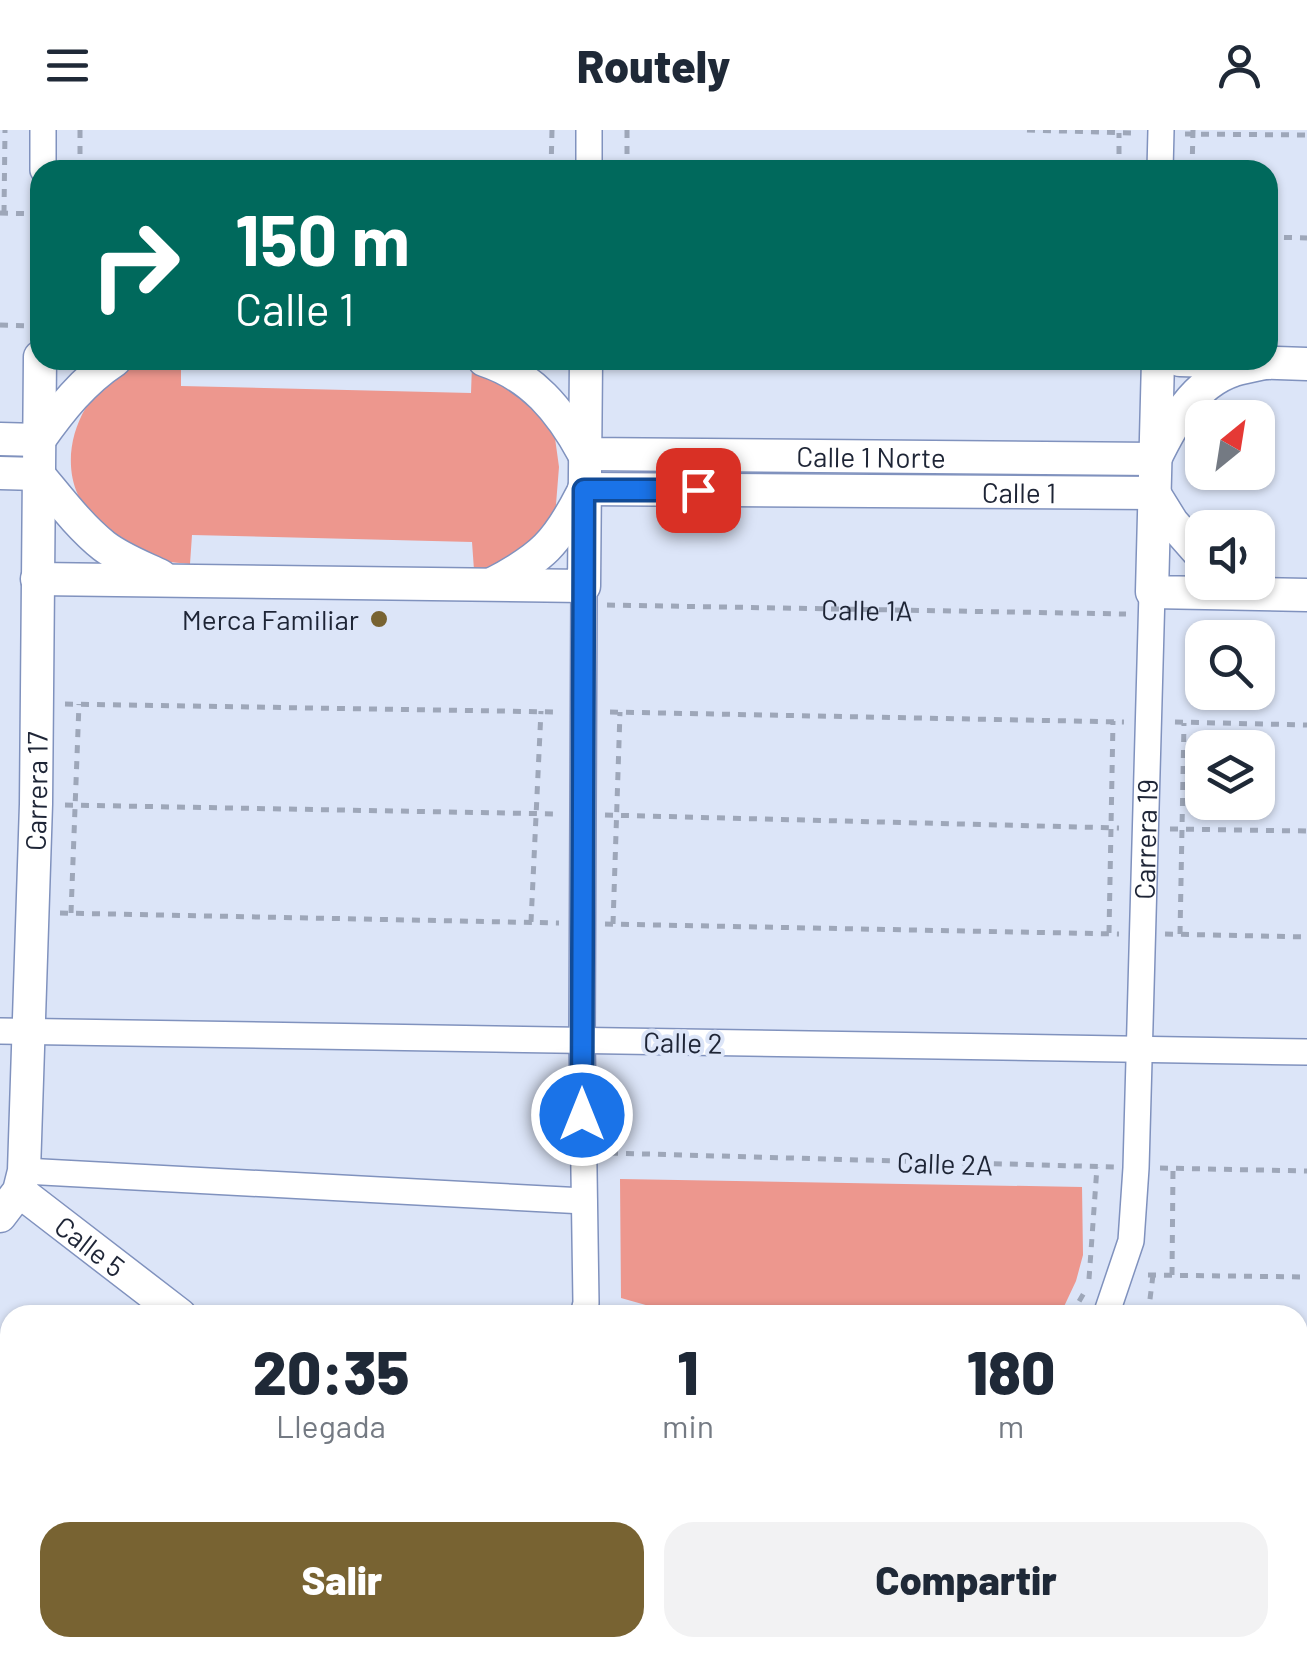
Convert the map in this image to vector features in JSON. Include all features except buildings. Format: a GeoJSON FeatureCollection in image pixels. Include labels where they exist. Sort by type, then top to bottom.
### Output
{"type":"FeatureCollection","features":[{"type":"Feature","properties":{"kind":"street"},"geometry":{"type":"LineString","coordinates":[[43,130],[43,160]]}},
{"type":"Feature","properties":{"kind":"street"},"geometry":{"type":"LineString","coordinates":[[589,130],[589,160]]}},
{"type":"Feature","properties":{"kind":"street"},"geometry":{"type":"LineString","coordinates":[[1160,160],[1161,130]]}},
{"type":"Feature","properties":{"kind":"street"},"geometry":{"type":"LineString","coordinates":[[1278,363],[1307,364]]}},
{"type":"Feature","properties":{"kind":"street","name":"Carrera 17"},"geometry":{"type":"LineString","coordinates":[[11,1188],[15,1031],[34,913],[40,370]]}},
{"type":"Feature","properties":{"kind":"street"},"geometry":{"type":"LineString","coordinates":[[0,439],[39,440],[77,392],[101,370]]}},
{"type":"Feature","properties":{"kind":"street"},"geometry":{"type":"LineString","coordinates":[[510,370],[530,382],[555,407],[584,454]]}},
{"type":"Feature","properties":{"kind":"street"},"geometry":{"type":"LineString","coordinates":[[586,370],[582,1040],[586,1305]]}},
{"type":"Feature","properties":{"kind":"street","name":"Carrera 19"},"geometry":{"type":"LineString","coordinates":[[1109,1305],[1130,1241],[1136,1168],[1158,370]]}},
{"type":"Feature","properties":{"kind":"street"},"geometry":{"type":"LineString","coordinates":[[1155,459],[1187,404],[1206,386],[1234,370]]}},
{"type":"Feature","properties":{"kind":"street","name":"Calle 1 Norte"},"geometry":{"type":"LineString","coordinates":[[584,454],[1155,459]]}},
{"type":"Feature","properties":{"kind":"street"},"geometry":{"type":"LineString","coordinates":[[0,472],[38,474],[105,547],[174,581]]}},
{"type":"Feature","properties":{"kind":"street"},"geometry":{"type":"LineString","coordinates":[[489,585],[543,553],[565,528],[584,490]]}},
{"type":"Feature","properties":{"kind":"street","name":"Calle 1"},"geometry":{"type":"LineString","coordinates":[[584,490],[1154,492]]}},
{"type":"Feature","properties":{"kind":"street"},"geometry":{"type":"LineString","coordinates":[[1154,492],[1185,537]]}},
{"type":"Feature","properties":{"kind":"street"},"geometry":{"type":"LineString","coordinates":[[37,579],[489,585],[584,595]]}},
{"type":"Feature","properties":{"kind":"street"},"geometry":{"type":"LineString","coordinates":[[1152,603],[1294,595]]}},
{"type":"Feature","properties":{"kind":"street","name":"Calle 2"},"geometry":{"type":"LineString","coordinates":[[15,1031],[1307,1052]]}},
{"type":"Feature","properties":{"kind":"street"},"geometry":{"type":"LineString","coordinates":[[11,1188],[584,1200]]}},
{"type":"Feature","properties":{"kind":"street","name":"Calle 5"},"geometry":{"type":"LineString","coordinates":[[11,1188],[167,1305]]}},
{"type":"Feature","properties":{"kind":"path"},"geometry":{"type":"LineString","coordinates":[[5,130],[2,213],[30,214]]}},
{"type":"Feature","properties":{"kind":"path"},"geometry":{"type":"LineString","coordinates":[[80,130],[80,160]]}},
{"type":"Feature","properties":{"kind":"path"},"geometry":{"type":"LineString","coordinates":[[551,160],[552,130]]}},
{"type":"Feature","properties":{"kind":"path"},"geometry":{"type":"LineString","coordinates":[[627,160],[628,130]]}},
{"type":"Feature","properties":{"kind":"path"},"geometry":{"type":"LineString","coordinates":[[1119,160],[1120,130]]}},
{"type":"Feature","properties":{"kind":"path"},"geometry":{"type":"LineString","coordinates":[[1192,160],[1193,130]]}},
{"type":"Feature","properties":{"kind":"path"},"geometry":{"type":"LineString","coordinates":[[1278,237],[1307,238]]}},
{"type":"Feature","properties":{"kind":"path"},"geometry":{"type":"LineString","coordinates":[[0,325],[30,326]]}},
{"type":"Feature","properties":{"kind":"path","name":"Calle 1A"},"geometry":{"type":"LineString","coordinates":[[584,595],[1152,603]]}},
{"type":"Feature","properties":{"kind":"path"},"geometry":{"type":"LineString","coordinates":[[36,704],[1307,725]]}},
{"type":"Feature","properties":{"kind":"path"},"geometry":{"type":"LineString","coordinates":[[71,914],[79,704]]}},
{"type":"Feature","properties":{"kind":"path"},"geometry":{"type":"LineString","coordinates":[[531,922],[541,711]]}},
{"type":"Feature","properties":{"kind":"path"},"geometry":{"type":"LineString","coordinates":[[613,924],[620,712]]}},
{"type":"Feature","properties":{"kind":"path"},"geometry":{"type":"LineString","coordinates":[[1109,934],[1113,722]]}},
{"type":"Feature","properties":{"kind":"path"},"geometry":{"type":"LineString","coordinates":[[1180,934],[1184,722]]}},
{"type":"Feature","properties":{"kind":"path"},"geometry":{"type":"LineString","coordinates":[[36,804],[1307,832]]}},
{"type":"Feature","properties":{"kind":"path"},"geometry":{"type":"LineString","coordinates":[[34,913],[1307,937]]}},
{"type":"Feature","properties":{"kind":"path","name":"Calle 2A"},"geometry":{"type":"LineString","coordinates":[[582,1153],[1307,1171]]}},
{"type":"Feature","properties":{"kind":"path"},"geometry":{"type":"LineString","coordinates":[[1077,1305],[1089,1284],[1097,1167]]}},
{"type":"Feature","properties":{"kind":"path"},"geometry":{"type":"LineString","coordinates":[[1172,1275],[1173,1168]]}},
{"type":"Feature","properties":{"kind":"path"},"geometry":{"type":"LineString","coordinates":[[1120,1274],[1307,1277]]}},
{"type":"Feature","properties":{"kind":"path"},"geometry":{"type":"LineString","coordinates":[[1149,1305],[1153,1275]]}},
{"type":"Feature","properties":{"kind":"shaded area"},"geometry":{"type":"Polygon","coordinates":[[[125,370],[181,370],[181,386],[471,393],[472,370],[486,370],[499,375],[545,417],[555,438],[559,467],[555,517],[544,536],[493,570],[474,570],[472,542],[192,535],[190,564],[143,557],[89,513],[73,478],[71,460],[78,424],[110,380],[125,370]]]}},
{"type":"Feature","properties":{"kind":"shaded area"},"geometry":{"type":"Polygon","coordinates":[[[620,1179],[1082,1187],[1083,1255],[1065,1305],[646,1305],[621,1298],[620,1179]]]}},
{"type":"Feature","properties":{"kind":"place","name":"Merca Familiar"},"geometry":{"type":"Point","coordinates":[379,619]}},
{"type":"Feature","properties":{"kind":"route"},"geometry":{"type":"LineString","coordinates":[[582,1115],[584,490],[698,490]]}}]}
